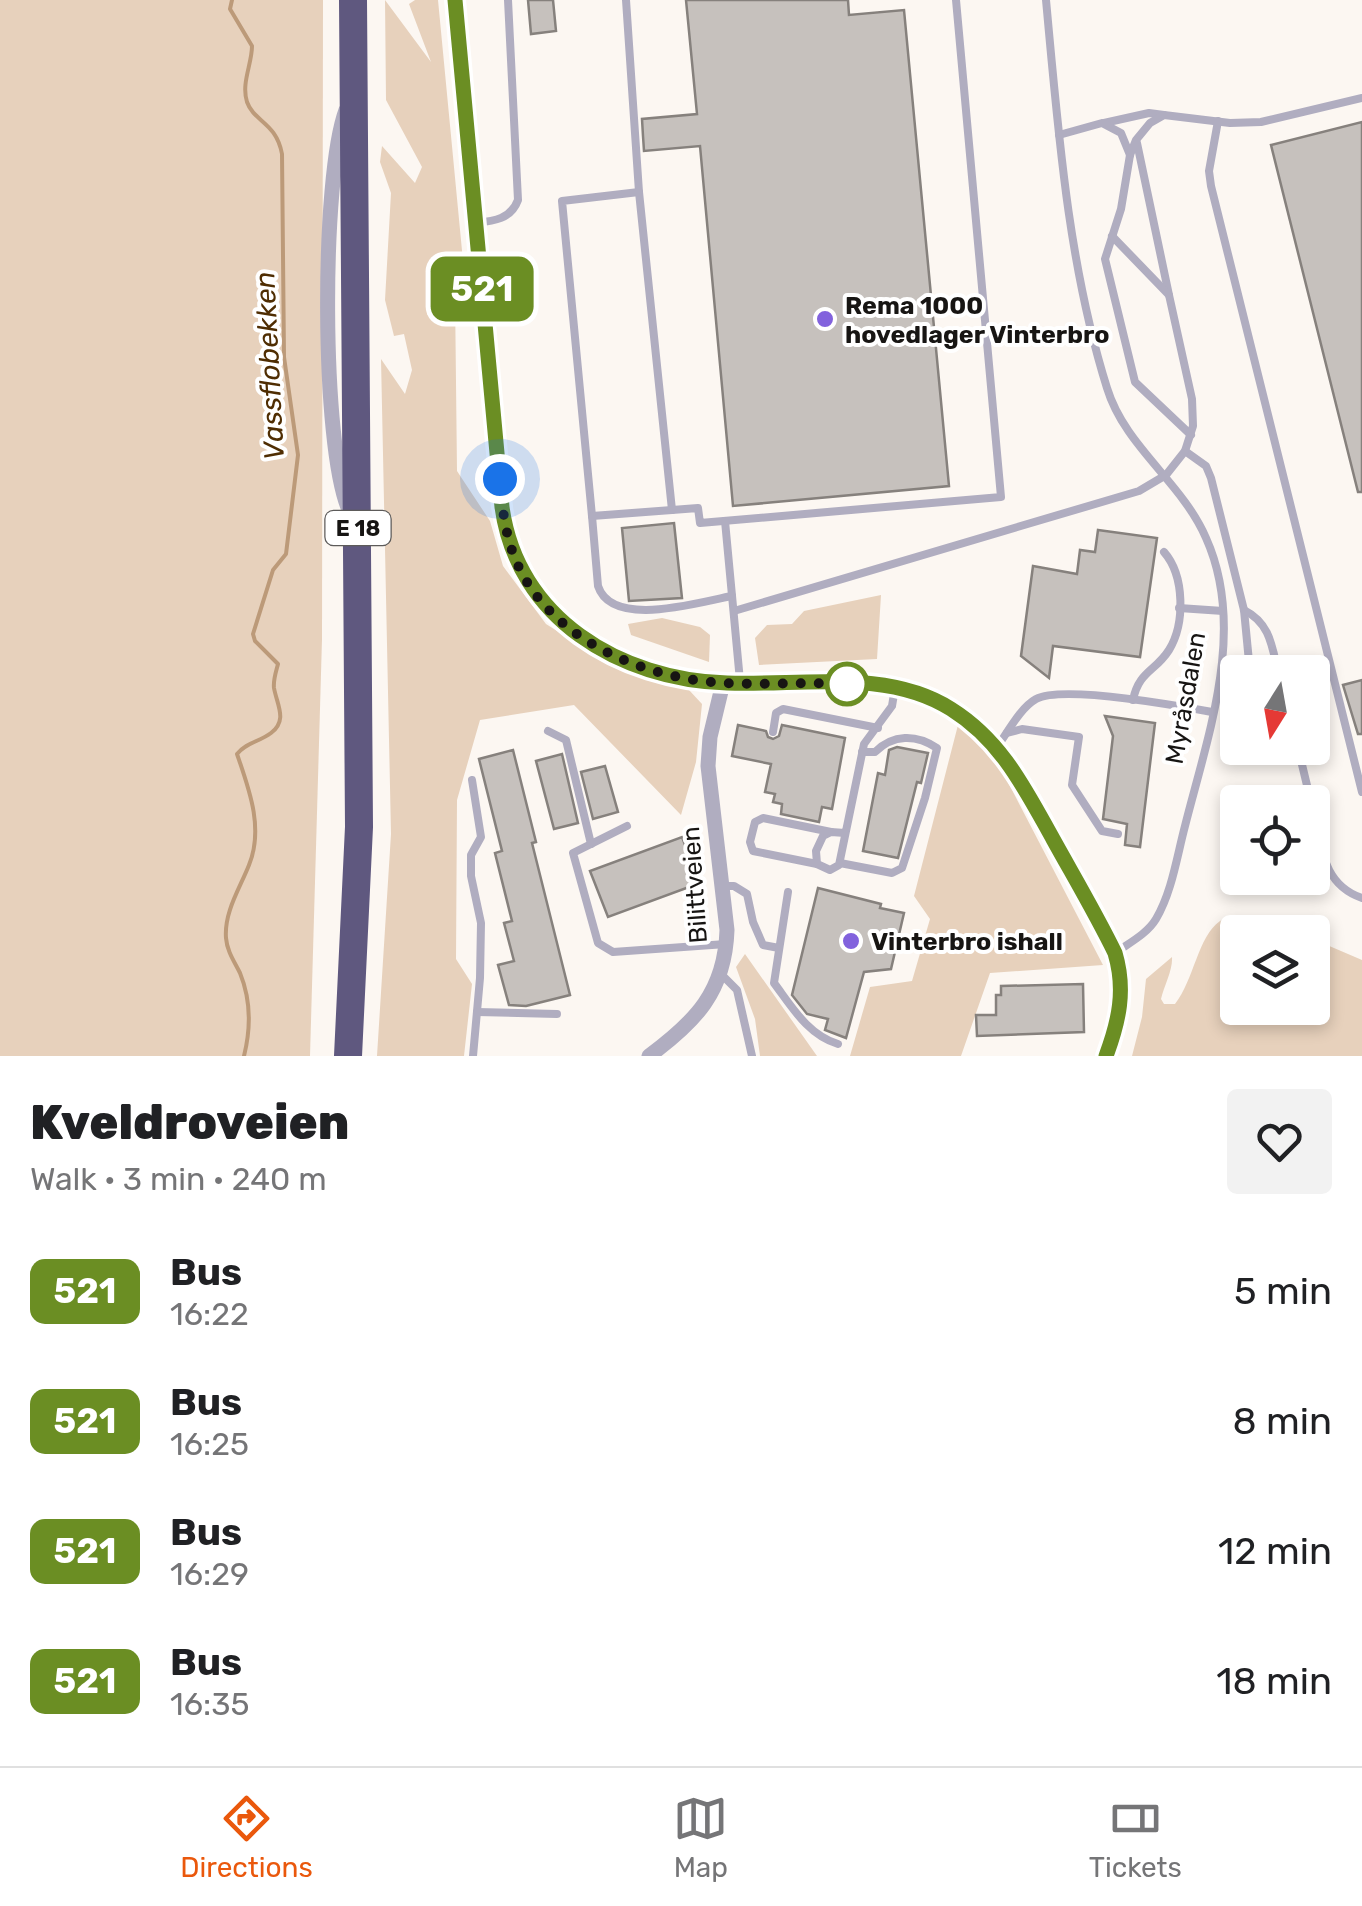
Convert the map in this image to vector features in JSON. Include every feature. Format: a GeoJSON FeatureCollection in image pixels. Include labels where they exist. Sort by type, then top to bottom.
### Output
{"type":"FeatureCollection","features":[{"type":"Feature","properties":{"kind":"highway","name":"E 18"},"geometry":{"type":"LineString","coordinates":[[339,1056],[350,828],[345,0]]}},
{"type":"Feature","properties":{"kind":"highway","name":"E 18"},"geometry":{"type":"LineString","coordinates":[[348,1056],[359,828],[353,0]]}},
{"type":"Feature","properties":{"kind":"street"},"geometry":{"type":"LineString","coordinates":[[455,0],[504,517],[511,548],[527,582],[562,623],[600,647],[665,673],[731,683],[895,688],[915,692],[950,708],[1002,740],[1015,772],[1115,953],[1122,985],[1121,1006],[1106,1056]]}},
{"type":"Feature","properties":{"kind":"street","name":"Bilittveien"},"geometry":{"type":"LineString","coordinates":[[648,1056],[694,1019],[720,973],[726,944],[723,886],[708,766],[710,737],[731,683]]}},
{"type":"Feature","properties":{"kind":"lane"},"geometry":{"type":"LineString","coordinates":[[476,223],[505,217],[518,200],[508,0]]}},
{"type":"Feature","properties":{"kind":"lane"},"geometry":{"type":"LineString","coordinates":[[626,0],[639,192],[672,510]]}},
{"type":"Feature","properties":{"kind":"lane"},"geometry":{"type":"LineString","coordinates":[[592,516],[698,508],[700,524],[1001,497],[956,0]]}},
{"type":"Feature","properties":{"kind":"lane","name":"Myråsdalen"},"geometry":{"type":"LineString","coordinates":[[1046,0],[1059,135],[1081,277],[1107,390],[1122,423],[1183,496],[1207,539],[1219,576],[1223,611],[1222,658],[1212,712],[1164,902],[1152,924],[1115,953]]}},
{"type":"Feature","properties":{"kind":"lane"},"geometry":{"type":"LineString","coordinates":[[1059,135],[1149,113],[1242,124],[1272,121],[1362,98]]}},
{"type":"Feature","properties":{"kind":"lane"},"geometry":{"type":"LineString","coordinates":[[1164,114],[1150,122],[1136,140],[1106,259],[1135,382],[1191,436]]}},
{"type":"Feature","properties":{"kind":"lane"},"geometry":{"type":"LineString","coordinates":[[1218,121],[1209,172],[1211,186],[1362,792]]}},
{"type":"Feature","properties":{"kind":"lane"},"geometry":{"type":"LineString","coordinates":[[1102,123],[1121,133],[1130,155]]}},
{"type":"Feature","properties":{"kind":"lane"},"geometry":{"type":"LineString","coordinates":[[734,612],[1139,490],[1166,474],[1185,452],[1191,436],[1192,400],[1136,140]]}},
{"type":"Feature","properties":{"kind":"lane"},"geometry":{"type":"LineString","coordinates":[[639,192],[562,202],[598,586],[600,594],[618,608],[631,610],[684,606],[732,596]]}},
{"type":"Feature","properties":{"kind":"lane"},"geometry":{"type":"LineString","coordinates":[[1112,236],[1169,295]]}},
{"type":"Feature","properties":{"kind":"lane"},"geometry":{"type":"LineString","coordinates":[[1185,452],[1206,466],[1212,478],[1244,610],[1248,655]]}},
{"type":"Feature","properties":{"kind":"lane"},"geometry":{"type":"LineString","coordinates":[[725,522],[734,612],[731,683]]}},
{"type":"Feature","properties":{"kind":"lane"},"geometry":{"type":"LineString","coordinates":[[1134,700],[1136,684],[1169,649],[1175,636],[1180,608],[1175,570],[1164,552]]}},
{"type":"Feature","properties":{"kind":"lane"},"geometry":{"type":"LineString","coordinates":[[1180,608],[1223,611]]}},
{"type":"Feature","properties":{"kind":"lane"},"geometry":{"type":"LineString","coordinates":[[1244,610],[1266,628],[1273,655]]}},
{"type":"Feature","properties":{"kind":"lane"},"geometry":{"type":"LineString","coordinates":[[846,833],[763,818],[755,822],[750,842],[753,852],[830,870],[840,863],[864,744],[892,706],[895,688]]}},
{"type":"Feature","properties":{"kind":"lane"},"geometry":{"type":"LineString","coordinates":[[1002,740],[1028,704],[1046,695],[1134,700],[1212,712]]}},
{"type":"Feature","properties":{"kind":"lane"},"geometry":{"type":"LineString","coordinates":[[772,732],[776,713],[783,709],[878,728]]}},
{"type":"Feature","properties":{"kind":"lane"},"geometry":{"type":"LineString","coordinates":[[1002,740],[1022,729],[1079,737],[1072,785],[1102,832],[1118,834]]}},
{"type":"Feature","properties":{"kind":"lane"},"geometry":{"type":"LineString","coordinates":[[548,732],[566,740],[592,844]]}},
{"type":"Feature","properties":{"kind":"lane"},"geometry":{"type":"LineString","coordinates":[[840,863],[892,873],[902,868],[937,748],[902,737],[885,742],[876,752],[862,752]]}},
{"type":"Feature","properties":{"kind":"lane"},"geometry":{"type":"LineString","coordinates":[[472,780],[481,837],[471,855],[471,876],[481,923],[474,1056]]}},
{"type":"Feature","properties":{"kind":"lane"},"geometry":{"type":"LineString","coordinates":[[627,826],[573,853],[598,943],[613,952],[726,944]]}},
{"type":"Feature","properties":{"kind":"lane"},"geometry":{"type":"LineString","coordinates":[[817,864],[816,851],[822,836],[831,832]]}},
{"type":"Feature","properties":{"kind":"lane"},"geometry":{"type":"LineString","coordinates":[[1330,875],[1350,894],[1362,898]]}},
{"type":"Feature","properties":{"kind":"lane"},"geometry":{"type":"LineString","coordinates":[[723,886],[734,886],[747,894],[753,922],[764,945],[779,948]]}},
{"type":"Feature","properties":{"kind":"lane"},"geometry":{"type":"LineString","coordinates":[[788,892],[774,983],[823,1040],[838,1044]]}},
{"type":"Feature","properties":{"kind":"lane"},"geometry":{"type":"LineString","coordinates":[[720,973],[737,990],[752,1056]]}},
{"type":"Feature","properties":{"kind":"lane"},"geometry":{"type":"LineString","coordinates":[[478,1012],[557,1014]]}},
{"type":"Feature","properties":{"kind":"shaded area"},"geometry":{"type":"Polygon","coordinates":[[[0,0],[323,0],[322,639],[310,1056],[0,1056],[0,0]]]}},
{"type":"Feature","properties":{"kind":"shaded area"},"geometry":{"type":"Polygon","coordinates":[[[385,0],[431,62],[409,4],[415,0],[438,0],[463,261],[470,291],[455,294],[457,471],[490,521],[503,566],[546,624],[614,667],[689,690],[702,704],[696,762],[681,815],[574,705],[480,720],[457,800],[456,959],[472,984],[464,1056],[377,1056],[391,834],[381,359],[405,394],[412,370],[404,334],[394,336],[385,300],[391,193],[380,162],[382,146],[415,183],[422,167],[386,100],[385,0]]]}},
{"type":"Feature","properties":{"kind":"shaded area"},"geometry":{"type":"Polygon","coordinates":[[[881,595],[877,659],[759,665],[755,638],[767,625],[792,624],[804,611],[881,595]]]}},
{"type":"Feature","properties":{"kind":"shaded area"},"geometry":{"type":"Polygon","coordinates":[[[662,618],[700,627],[710,635],[709,662],[631,635],[628,624],[662,618]]]}},
{"type":"Feature","properties":{"kind":"shaded area"},"geometry":{"type":"Polygon","coordinates":[[[958,725],[998,763],[1103,965],[990,973],[961,1056],[850,1056],[870,987],[912,981],[930,919],[914,896],[958,725]]]}},
{"type":"Feature","properties":{"kind":"shaded area"},"geometry":{"type":"Polygon","coordinates":[[[1220,922],[1220,1025],[1330,1025],[1330,946],[1362,960],[1362,1056],[1132,1056],[1146,979],[1172,957],[1161,999],[1164,1004],[1175,1004],[1213,928],[1220,922]]]}},
{"type":"Feature","properties":{"kind":"shaded area"},"geometry":{"type":"Polygon","coordinates":[[[745,954],[817,1056],[760,1056],[755,1019],[736,967],[745,954]]]}},
{"type":"Feature","properties":{"kind":"building"},"geometry":{"type":"Polygon","coordinates":[[[528,0],[553,0],[556,31],[531,34],[528,0]]]}},
{"type":"Feature","properties":{"kind":"building","name":"Rema 1000 hovedlager Vinterbro"},"geometry":{"type":"Polygon","coordinates":[[[686,0],[848,0],[849,15],[904,10],[949,486],[733,506],[700,146],[644,151],[642,119],[697,114],[686,0]]]}},
{"type":"Feature","properties":{"kind":"building"},"geometry":{"type":"Polygon","coordinates":[[[1362,122],[1362,492],[1358,492],[1271,145],[1362,122]]]}},
{"type":"Feature","properties":{"kind":"building"},"geometry":{"type":"Polygon","coordinates":[[[674,523],[682,598],[629,601],[622,528],[674,523]]]}},
{"type":"Feature","properties":{"kind":"building"},"geometry":{"type":"Polygon","coordinates":[[[1098,530],[1157,538],[1140,657],[1053,646],[1049,678],[1021,656],[1033,566],[1077,574],[1080,550],[1095,552],[1098,530]]]}},
{"type":"Feature","properties":{"kind":"building"},"geometry":{"type":"Polygon","coordinates":[[[1362,680],[1362,734],[1358,734],[1343,685],[1362,680]]]}},
{"type":"Feature","properties":{"kind":"building"},"geometry":{"type":"Polygon","coordinates":[[[1105,716],[1155,723],[1140,847],[1125,845],[1127,824],[1103,819],[1113,736],[1105,716]]]}},
{"type":"Feature","properties":{"kind":"building"},"geometry":{"type":"Polygon","coordinates":[[[738,725],[766,731],[773,739],[779,736],[782,725],[845,738],[832,809],[822,807],[819,822],[781,814],[782,804],[773,802],[775,794],[765,792],[771,764],[732,756],[738,725]]]}},
{"type":"Feature","properties":{"kind":"building"},"geometry":{"type":"Polygon","coordinates":[[[897,747],[928,753],[898,858],[863,851],[878,773],[885,775],[889,750],[897,747]]]}},
{"type":"Feature","properties":{"kind":"building"},"geometry":{"type":"Polygon","coordinates":[[[513,750],[570,995],[526,1006],[509,1005],[498,965],[514,961],[504,923],[512,921],[495,853],[502,851],[479,759],[513,750]]]}},
{"type":"Feature","properties":{"kind":"building"},"geometry":{"type":"Polygon","coordinates":[[[562,754],[578,823],[554,829],[536,761],[562,754]]]}},
{"type":"Feature","properties":{"kind":"building"},"geometry":{"type":"Polygon","coordinates":[[[605,766],[618,812],[593,819],[581,772],[605,766]]]}},
{"type":"Feature","properties":{"kind":"building"},"geometry":{"type":"Polygon","coordinates":[[[682,837],[700,883],[608,917],[590,871],[682,837]]]}},
{"type":"Feature","properties":{"kind":"building","name":"Vinterbro ishall"},"geometry":{"type":"Polygon","coordinates":[[[818,888],[904,913],[891,969],[864,972],[846,1038],[825,1030],[828,1019],[807,1014],[792,995],[818,888]]]}},
{"type":"Feature","properties":{"kind":"building"},"geometry":{"type":"Polygon","coordinates":[[[1083,984],[1084,1032],[977,1036],[976,1015],[996,1015],[996,995],[1001,995],[1001,986],[1083,984]]]}},
{"type":"Feature","properties":{"kind":"waterway","name":"Vassflobekken"},"geometry":{"type":"LineString","coordinates":[[232,0],[230,9],[252,46],[245,88],[247,102],[275,135],[282,154],[284,357],[298,455],[286,554],[273,570],[253,634],[278,664],[274,685],[279,723],[271,733],[237,754],[255,823],[253,851],[226,928],[228,947],[244,983],[248,1004],[244,1056]]}},
{"type":"Feature","properties":{"kind":"bus line","name":"521"},"geometry":{"type":"LineString","coordinates":[[455,0],[502,507],[511,548],[527,582],[562,623],[644,667],[723,683],[861,684],[895,688],[915,692],[950,708],[985,734],[1010,763],[1115,953],[1121,974],[1121,1006],[1106,1056]]}},
{"type":"Feature","properties":{"kind":"place","name":"Rema 1000 hovedlager Vinterbro"},"geometry":{"type":"Point","coordinates":[825,319]}},
{"type":"Feature","properties":{"kind":"place","name":"Vinterbro ishall"},"geometry":{"type":"Point","coordinates":[851,941]}},
{"type":"Feature","properties":{"kind":"route"},"geometry":{"type":"LineString","coordinates":[[500,479],[505,527],[518,565],[538,598],[580,636],[644,667],[684,678],[723,683],[847,684]]}}]}
